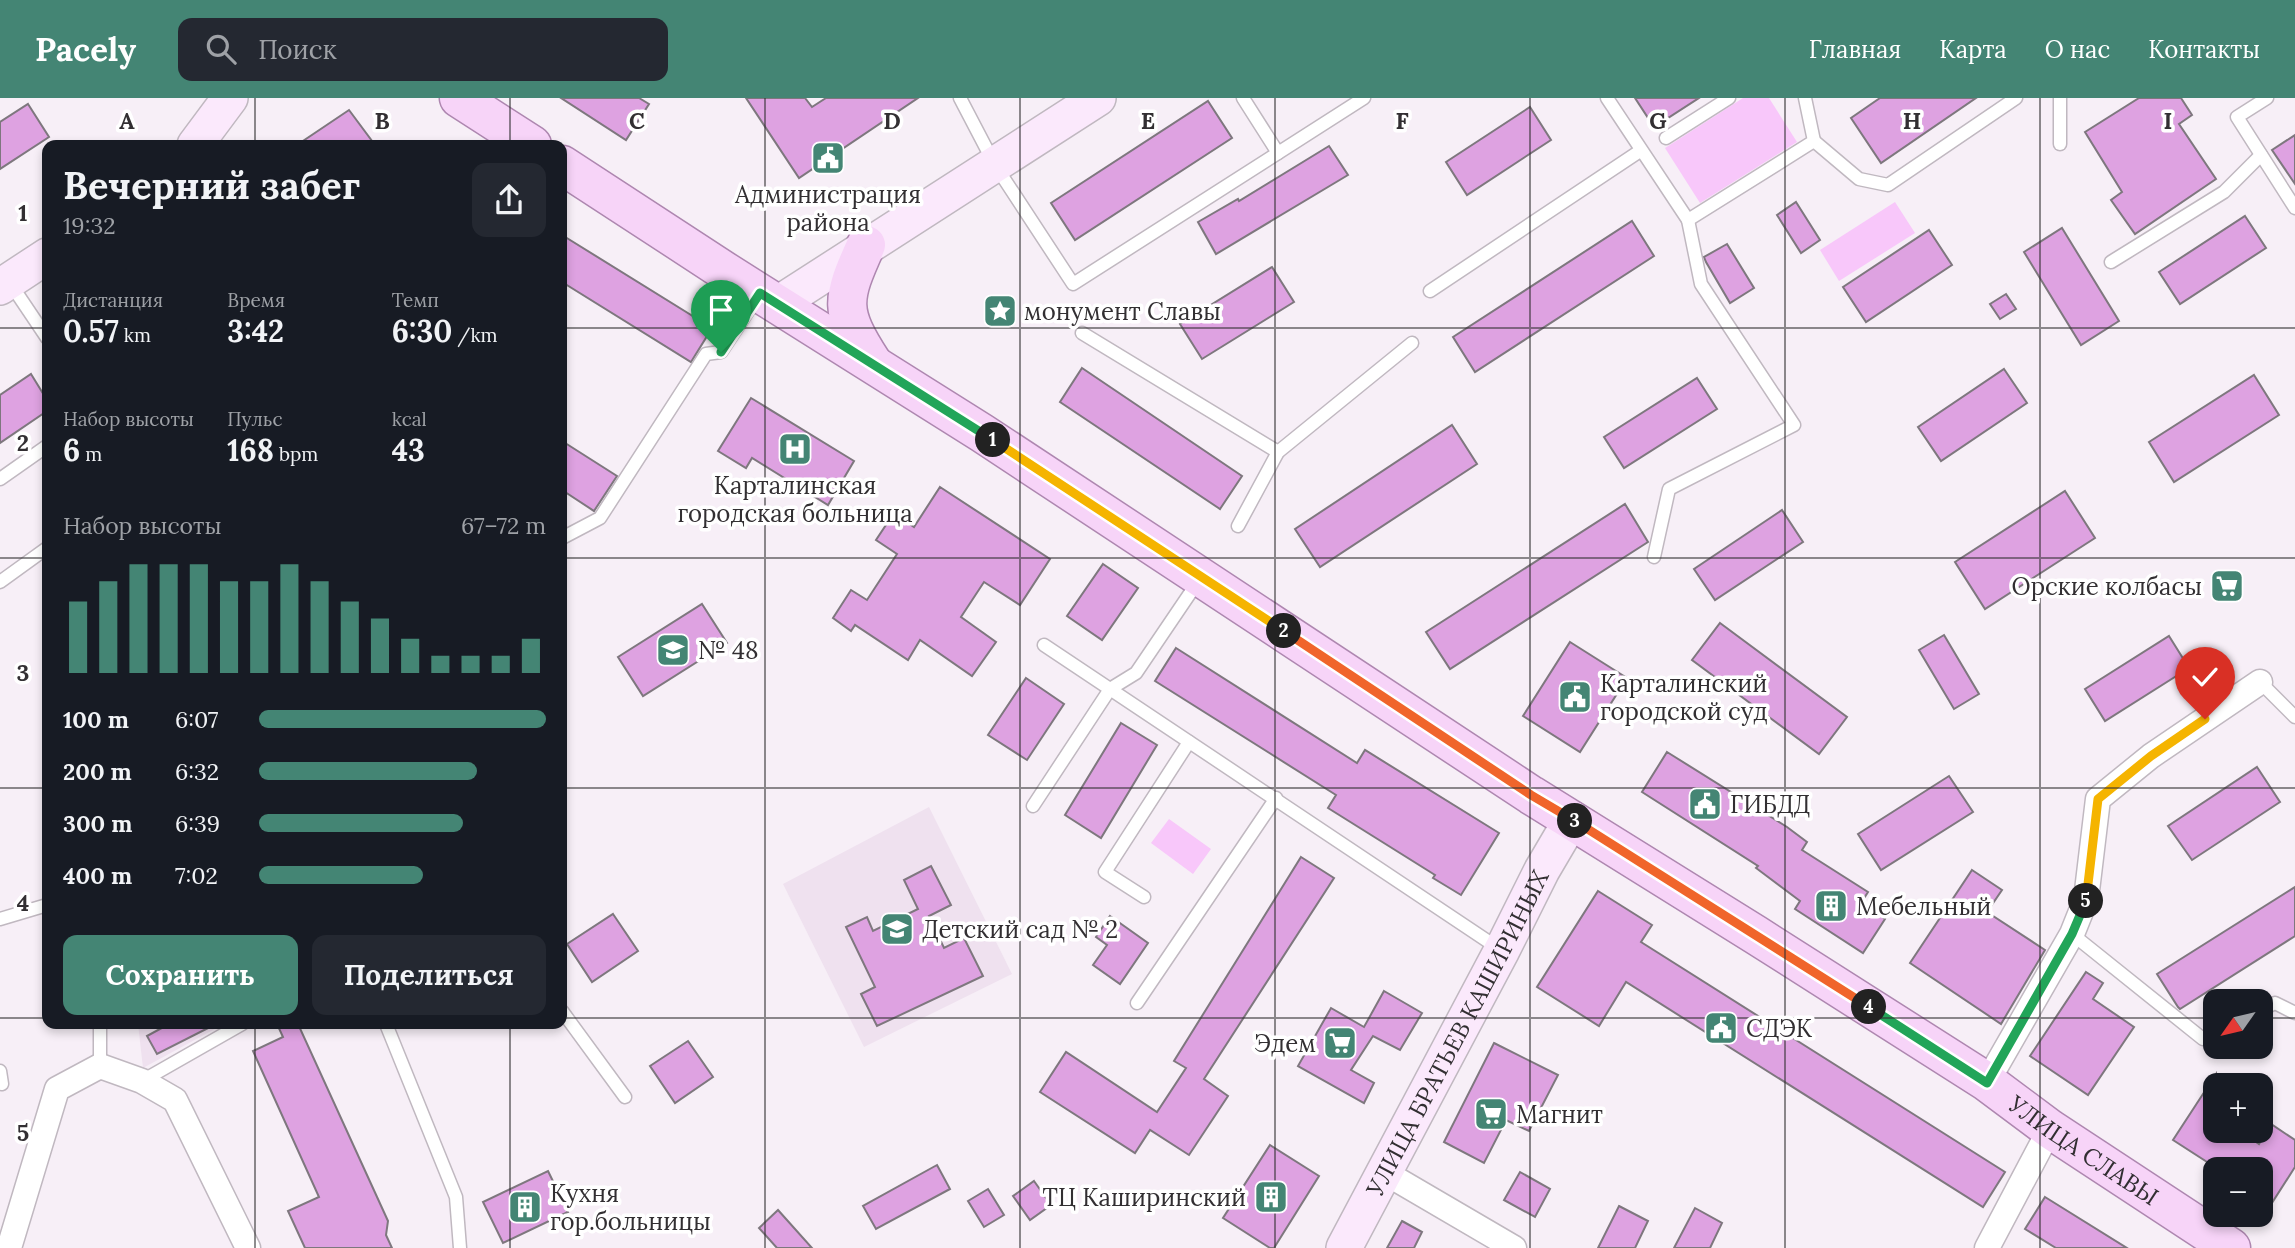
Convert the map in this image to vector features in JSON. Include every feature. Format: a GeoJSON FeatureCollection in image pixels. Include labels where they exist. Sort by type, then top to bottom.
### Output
{"type":"FeatureCollection","features":[{"type":"Feature","properties":{"kind":"main road"},"geometry":{"type":"LineString","coordinates":[[199,140],[230,98]]}},
{"type":"Feature","properties":{"kind":"main road"},"geometry":{"type":"LineString","coordinates":[[459,98],[524,140]]}},
{"type":"Feature","properties":{"kind":"main road"},"geometry":{"type":"LineString","coordinates":[[769,298],[866,245],[1098,98]]}},
{"type":"Feature","properties":{"kind":"main road","name":"УЛИЦА СЛАВЫ"},"geometry":{"type":"LineString","coordinates":[[567,168],[1202,577],[1531,795],[1987,1083],[2050,1129],[2231,1248]]}},
{"type":"Feature","properties":{"kind":"main road"},"geometry":{"type":"LineString","coordinates":[[866,245],[849,283],[847,313],[853,333],[873,364]]}},
{"type":"Feature","properties":{"kind":"main road"},"geometry":{"type":"LineString","coordinates":[[5,284],[42,259]]}},
{"type":"Feature","properties":{"kind":"main road","name":"УЛИЦА БРАТЬЕВ КАШИРИНЫХ"},"geometry":{"type":"LineString","coordinates":[[1344,1248],[1542,870],[1572,820]]}},
{"type":"Feature","properties":{"kind":"street"},"geometry":{"type":"LineString","coordinates":[[1987,1083],[2072,934],[2087,899],[2098,799],[2151,756],[2260,682]]}},
{"type":"Feature","properties":{"kind":"street"},"geometry":{"type":"LineString","coordinates":[[9,1248],[57,1089],[100,1066],[142,1081],[175,1100],[248,1248]]}},
{"type":"Feature","properties":{"kind":"street"},"geometry":{"type":"LineString","coordinates":[[1987,1248],[2050,1129]]}},
{"type":"Feature","properties":{"kind":"street"},"geometry":{"type":"LineString","coordinates":[[1384,1172],[1514,1248]]}},
{"type":"Feature","properties":{"kind":"lane"},"geometry":{"type":"LineString","coordinates":[[960,98],[995,165],[1073,284],[1364,98]]}},
{"type":"Feature","properties":{"kind":"lane"},"geometry":{"type":"LineString","coordinates":[[1243,98],[1278,153]]}},
{"type":"Feature","properties":{"kind":"lane"},"geometry":{"type":"LineString","coordinates":[[1607,98],[1688,220],[1701,284],[1794,425],[1669,489],[1654,557]]}},
{"type":"Feature","properties":{"kind":"lane"},"geometry":{"type":"LineString","coordinates":[[1667,138],[1729,98]]}},
{"type":"Feature","properties":{"kind":"lane"},"geometry":{"type":"LineString","coordinates":[[1805,98],[1814,141],[1859,179],[1888,185],[2017,98]]}},
{"type":"Feature","properties":{"kind":"lane"},"geometry":{"type":"LineString","coordinates":[[2060,98],[2060,144]]}},
{"type":"Feature","properties":{"kind":"lane"},"geometry":{"type":"LineString","coordinates":[[2267,98],[2237,117],[2295,208]]}},
{"type":"Feature","properties":{"kind":"lane"},"geometry":{"type":"LineString","coordinates":[[1688,220],[1814,141]]}},
{"type":"Feature","properties":{"kind":"lane"},"geometry":{"type":"LineString","coordinates":[[1430,290],[1640,151]]}},
{"type":"Feature","properties":{"kind":"lane"},"geometry":{"type":"LineString","coordinates":[[2111,262],[2224,191],[2261,155]]}},
{"type":"Feature","properties":{"kind":"lane"},"geometry":{"type":"LineString","coordinates":[[5,284],[42,332]]}},
{"type":"Feature","properties":{"kind":"lane"},"geometry":{"type":"LineString","coordinates":[[567,535],[600,518],[706,354],[721,352],[769,298]]}},
{"type":"Feature","properties":{"kind":"lane"},"geometry":{"type":"LineString","coordinates":[[1083,333],[1278,452]]}},
{"type":"Feature","properties":{"kind":"lane"},"geometry":{"type":"LineString","coordinates":[[1238,526],[1278,452],[1412,343]]}},
{"type":"Feature","properties":{"kind":"lane"},"geometry":{"type":"LineString","coordinates":[[0,479],[42,450]]}},
{"type":"Feature","properties":{"kind":"lane"},"geometry":{"type":"LineString","coordinates":[[0,582],[42,552]]}},
{"type":"Feature","properties":{"kind":"lane"},"geometry":{"type":"LineString","coordinates":[[1032,806],[1110,689],[1136,673],[1202,577]]}},
{"type":"Feature","properties":{"kind":"lane"},"geometry":{"type":"LineString","coordinates":[[1044,645],[1502,950]]}},
{"type":"Feature","properties":{"kind":"lane"},"geometry":{"type":"LineString","coordinates":[[2260,682],[2295,717]]}},
{"type":"Feature","properties":{"kind":"lane"},"geometry":{"type":"LineString","coordinates":[[1144,897],[1105,872],[1189,742]]}},
{"type":"Feature","properties":{"kind":"lane"},"geometry":{"type":"LineString","coordinates":[[1137,1003],[1276,798]]}},
{"type":"Feature","properties":{"kind":"lane"},"geometry":{"type":"LineString","coordinates":[[0,919],[42,906]]}},
{"type":"Feature","properties":{"kind":"lane"},"geometry":{"type":"LineString","coordinates":[[2072,934],[2203,1039]]}},
{"type":"Feature","properties":{"kind":"lane"},"geometry":{"type":"LineString","coordinates":[[2273,1004],[2295,1013]]}},
{"type":"Feature","properties":{"kind":"lane"},"geometry":{"type":"LineString","coordinates":[[567,1018],[625,1097]]}},
{"type":"Feature","properties":{"kind":"lane"},"geometry":{"type":"LineString","coordinates":[[100,1029],[100,1066]]}},
{"type":"Feature","properties":{"kind":"lane"},"geometry":{"type":"LineString","coordinates":[[142,1081],[233,1029]]}},
{"type":"Feature","properties":{"kind":"lane"},"geometry":{"type":"LineString","coordinates":[[388,1029],[456,1197],[460,1248]]}},
{"type":"Feature","properties":{"kind":"shaded area"},"geometry":{"type":"Polygon","coordinates":[[[1743,98],[1769,98],[1797,142],[1700,203],[1665,148],[1743,98]]]}},
{"type":"Feature","properties":{"kind":"shaded area"},"geometry":{"type":"Polygon","coordinates":[[[1895,202],[1915,233],[1839,281],[1820,250],[1895,202]]]}},
{"type":"Feature","properties":{"kind":"shaded area","name":"Детский сад № 2"},"geometry":{"type":"Polygon","coordinates":[[[929,807],[1012,974],[864,1047],[783,884],[929,807]]]}},
{"type":"Feature","properties":{"kind":"shaded area"},"geometry":{"type":"Polygon","coordinates":[[[1169,819],[1211,849],[1193,874],[1151,843],[1169,819]]]}},
{"type":"Feature","properties":{"kind":"shaded area"},"geometry":{"type":"Polygon","coordinates":[[[139,1029],[215,1029],[143,1068],[139,1029]]]}},
{"type":"Feature","properties":{"kind":"building"},"geometry":{"type":"Polygon","coordinates":[[[561,98],[639,98],[649,104],[626,140],[561,98]]]}},
{"type":"Feature","properties":{"kind":"building"},"geometry":{"type":"Polygon","coordinates":[[[746,98],[805,98],[812,107],[826,98],[918,98],[799,178],[746,98]]]}},
{"type":"Feature","properties":{"kind":"building"},"geometry":{"type":"Polygon","coordinates":[[[1635,98],[1699,98],[1654,127],[1635,98]]]}},
{"type":"Feature","properties":{"kind":"building"},"geometry":{"type":"Polygon","coordinates":[[[1880,98],[1976,98],[1881,163],[1851,118],[1880,98]]]}},
{"type":"Feature","properties":{"kind":"building"},"geometry":{"type":"Polygon","coordinates":[[[2139,98],[2181,98],[2192,115],[2179,124],[2216,179],[2135,234],[2111,200],[2122,192],[2085,132],[2139,98]]]}},
{"type":"Feature","properties":{"kind":"building"},"geometry":{"type":"Polygon","coordinates":[[[1208,101],[1232,138],[1075,240],[1051,203],[1208,101]]]}},
{"type":"Feature","properties":{"kind":"building"},"geometry":{"type":"Polygon","coordinates":[[[28,104],[49,137],[0,169],[0,122],[28,104]]]}},
{"type":"Feature","properties":{"kind":"building"},"geometry":{"type":"Polygon","coordinates":[[[1530,107],[1551,140],[1467,195],[1446,162],[1530,107]]]}},
{"type":"Feature","properties":{"kind":"building"},"geometry":{"type":"Polygon","coordinates":[[[349,110],[371,140],[304,140],[349,110]]]}},
{"type":"Feature","properties":{"kind":"building"},"geometry":{"type":"Polygon","coordinates":[[[2295,135],[2295,184],[2272,150],[2295,135]]]}},
{"type":"Feature","properties":{"kind":"building"},"geometry":{"type":"Polygon","coordinates":[[[1329,146],[1348,175],[1216,254],[1198,222],[1238,199],[1239,201],[1329,146]]]}},
{"type":"Feature","properties":{"kind":"building"},"geometry":{"type":"Polygon","coordinates":[[[1796,202],[1820,240],[1801,253],[1777,215],[1796,202]]]}},
{"type":"Feature","properties":{"kind":"building"},"geometry":{"type":"Polygon","coordinates":[[[2245,216],[2266,248],[2180,304],[2159,272],[2245,216]]]}},
{"type":"Feature","properties":{"kind":"building"},"geometry":{"type":"Polygon","coordinates":[[[1632,221],[1654,256],[1475,372],[1453,337],[1632,221]]]}},
{"type":"Feature","properties":{"kind":"building"},"geometry":{"type":"Polygon","coordinates":[[[2062,228],[2119,321],[2081,345],[2024,252],[2062,228]]]}},
{"type":"Feature","properties":{"kind":"building"},"geometry":{"type":"Polygon","coordinates":[[[1929,230],[1952,265],[1866,322],[1843,287],[1929,230]]]}},
{"type":"Feature","properties":{"kind":"building"},"geometry":{"type":"Polygon","coordinates":[[[567,238],[712,328],[691,362],[567,285],[567,238]]]}},
{"type":"Feature","properties":{"kind":"building"},"geometry":{"type":"Polygon","coordinates":[[[1727,244],[1754,288],[1730,303],[1704,257],[1727,244]]]}},
{"type":"Feature","properties":{"kind":"building"},"geometry":{"type":"Polygon","coordinates":[[[1272,267],[1294,302],[1202,359],[1180,324],[1272,267]]]}},
{"type":"Feature","properties":{"kind":"building"},"geometry":{"type":"Polygon","coordinates":[[[2006,294],[2016,309],[2000,319],[1990,304],[2006,294]]]}},
{"type":"Feature","properties":{"kind":"building"},"geometry":{"type":"Polygon","coordinates":[[[1082,368],[1242,476],[1220,509],[1060,402],[1082,368]]]}},
{"type":"Feature","properties":{"kind":"building"},"geometry":{"type":"Polygon","coordinates":[[[2004,369],[2027,403],[1941,461],[1918,427],[2004,369]]]}},
{"type":"Feature","properties":{"kind":"building"},"geometry":{"type":"Polygon","coordinates":[[[31,374],[42,392],[42,414],[0,443],[0,395],[31,374]]]}},
{"type":"Feature","properties":{"kind":"building"},"geometry":{"type":"Polygon","coordinates":[[[2254,375],[2279,415],[2174,482],[2149,442],[2254,375]]]}},
{"type":"Feature","properties":{"kind":"building"},"geometry":{"type":"Polygon","coordinates":[[[1697,378],[1717,409],[1624,468],[1604,437],[1697,378]]]}},
{"type":"Feature","properties":{"kind":"building"},"geometry":{"type":"Polygon","coordinates":[[[751,398],[854,461],[828,505],[752,458],[746,468],[718,451],[751,398]]]}},
{"type":"Feature","properties":{"kind":"building"},"geometry":{"type":"Polygon","coordinates":[[[1452,425],[1477,464],[1320,567],[1295,529],[1452,425]]]}},
{"type":"Feature","properties":{"kind":"building"},"geometry":{"type":"Polygon","coordinates":[[[567,444],[617,476],[594,511],[567,493],[567,444]]]}},
{"type":"Feature","properties":{"kind":"building"},"geometry":{"type":"Polygon","coordinates":[[[940,487],[1050,559],[1020,605],[984,582],[961,617],[996,642],[972,676],[920,640],[908,660],[855,625],[851,631],[833,618],[851,590],[867,600],[897,554],[876,540],[894,513],[914,527],[940,487]]]}},
{"type":"Feature","properties":{"kind":"building"},"geometry":{"type":"Polygon","coordinates":[[[2065,491],[2095,538],[1985,609],[1955,562],[2065,491]]]}},
{"type":"Feature","properties":{"kind":"building"},"geometry":{"type":"Polygon","coordinates":[[[1625,504],[1648,542],[1450,669],[1426,632],[1625,504]]]}},
{"type":"Feature","properties":{"kind":"building"},"geometry":{"type":"Polygon","coordinates":[[[1782,510],[1803,542],[1715,600],[1694,569],[1782,510]]]}},
{"type":"Feature","properties":{"kind":"building"},"geometry":{"type":"Polygon","coordinates":[[[1103,564],[1138,588],[1102,640],[1067,616],[1103,564]]]}},
{"type":"Feature","properties":{"kind":"building","name":"№ 48"},"geometry":{"type":"Polygon","coordinates":[[[702,604],[727,643],[643,696],[618,657],[702,604]]]}},
{"type":"Feature","properties":{"kind":"building"},"geometry":{"type":"Polygon","coordinates":[[[1720,623],[1847,717],[1819,754],[1692,660],[1720,623]]]}},
{"type":"Feature","properties":{"kind":"building"},"geometry":{"type":"Polygon","coordinates":[[[1944,635],[1979,694],[1954,709],[1919,650],[1944,635]]]}},
{"type":"Feature","properties":{"kind":"building"},"geometry":{"type":"Polygon","coordinates":[[[2169,636],[2189,668],[2105,721],[2085,689],[2169,636]]]}},
{"type":"Feature","properties":{"kind":"building","name":"Карталинский городской суд"},"geometry":{"type":"Polygon","coordinates":[[[1570,642],[1627,678],[1580,752],[1523,716],[1570,642]]]}},
{"type":"Feature","properties":{"kind":"building"},"geometry":{"type":"Polygon","coordinates":[[[1176,648],[1357,763],[1365,750],[1499,833],[1461,895],[1433,878],[1435,875],[1328,808],[1336,795],[1155,681],[1176,648]]]}},
{"type":"Feature","properties":{"kind":"building"},"geometry":{"type":"Polygon","coordinates":[[[1026,678],[1064,704],[1027,760],[988,735],[1026,678]]]}},
{"type":"Feature","properties":{"kind":"building"},"geometry":{"type":"Polygon","coordinates":[[[1121,723],[1157,745],[1101,838],[1065,815],[1121,723]]]}},
{"type":"Feature","properties":{"kind":"building"},"geometry":{"type":"Polygon","coordinates":[[[1667,752],[1787,827],[1807,842],[1802,850],[1868,892],[1861,903],[1885,919],[1863,953],[1795,909],[1800,901],[1756,868],[1758,866],[1642,792],[1667,752]]]}},
{"type":"Feature","properties":{"kind":"building"},"geometry":{"type":"Polygon","coordinates":[[[2257,767],[2280,802],[2192,860],[2168,826],[2257,767]]]}},
{"type":"Feature","properties":{"kind":"building"},"geometry":{"type":"Polygon","coordinates":[[[1949,776],[1973,812],[1881,870],[1858,834],[1949,776]]]}},
{"type":"Feature","properties":{"kind":"building"},"geometry":{"type":"Polygon","coordinates":[[[1301,857],[1334,878],[1204,1079],[1228,1096],[1189,1155],[1150,1130],[1135,1153],[1040,1092],[1066,1052],[1157,1112],[1186,1068],[1174,1061],[1301,857]]]}},
{"type":"Feature","properties":{"kind":"building"},"geometry":{"type":"Polygon","coordinates":[[[931,866],[951,905],[929,916],[944,948],[964,938],[983,976],[877,1026],[861,994],[875,987],[846,927],[867,917],[873,931],[918,909],[904,880],[931,866]]]}},
{"type":"Feature","properties":{"kind":"building"},"geometry":{"type":"Polygon","coordinates":[[[1972,870],[2002,890],[1987,912],[2045,950],[2001,1024],[1910,963],[1972,870]]]}},
{"type":"Feature","properties":{"kind":"building"},"geometry":{"type":"Polygon","coordinates":[[[2295,887],[2295,936],[2212,989],[2203,989],[2203,994],[2180,1009],[2157,974],[2295,887]]]}},
{"type":"Feature","properties":{"kind":"building"},"geometry":{"type":"Polygon","coordinates":[[[1598,891],[1652,925],[1641,942],[2005,1172],[1983,1207],[1626,982],[1599,1026],[1537,987],[1598,891]]]}},
{"type":"Feature","properties":{"kind":"building"},"geometry":{"type":"Polygon","coordinates":[[[613,914],[638,951],[592,982],[567,944],[613,914]]]}},
{"type":"Feature","properties":{"kind":"building"},"geometry":{"type":"Polygon","coordinates":[[[1110,916],[1148,943],[1120,984],[1093,965],[1107,945],[1096,937],[1110,916]]]}},
{"type":"Feature","properties":{"kind":"building"},"geometry":{"type":"Polygon","coordinates":[[[2086,972],[2103,983],[2093,999],[2134,1027],[2088,1095],[2030,1056],[2086,972]]]}},
{"type":"Feature","properties":{"kind":"building","name":"Эдем"},"geometry":{"type":"Polygon","coordinates":[[[1384,991],[1422,1013],[1400,1050],[1373,1036],[1351,1070],[1374,1083],[1364,1103],[1298,1066],[1331,1008],[1364,1027],[1384,991]]]}},
{"type":"Feature","properties":{"kind":"building"},"geometry":{"type":"Polygon","coordinates":[[[160,1029],[206,1029],[157,1054],[147,1036],[160,1029]]]}},
{"type":"Feature","properties":{"kind":"building"},"geometry":{"type":"Polygon","coordinates":[[[279,1029],[300,1029],[388,1221],[386,1235],[392,1248],[305,1248],[288,1211],[319,1197],[253,1051],[283,1037],[279,1029]]]}},
{"type":"Feature","properties":{"kind":"building"},"geometry":{"type":"Polygon","coordinates":[[[688,1041],[713,1077],[675,1103],[650,1066],[688,1041]]]}},
{"type":"Feature","properties":{"kind":"building"},"geometry":{"type":"Polygon","coordinates":[[[1494,1043],[1558,1075],[1529,1131],[1506,1120],[1484,1163],[1444,1142],[1494,1043]]]}},
{"type":"Feature","properties":{"kind":"building"},"geometry":{"type":"Polygon","coordinates":[[[2203,1094],[2203,1143],[2273,1143],[2273,1125],[2295,1140],[2295,1167],[2273,1201],[2273,1157],[2203,1157],[2203,1159],[2173,1140],[2203,1094]]]}},
{"type":"Feature","properties":{"kind":"building","name":"ТЦ Каширинский"},"geometry":{"type":"Polygon","coordinates":[[[1270,1145],[1319,1176],[1274,1248],[1223,1218],[1270,1145]]]}},
{"type":"Feature","properties":{"kind":"building"},"geometry":{"type":"Polygon","coordinates":[[[937,1165],[950,1189],[876,1229],[863,1206],[937,1165]]]}},
{"type":"Feature","properties":{"kind":"building","name":"Кухня гор.больницы"},"geometry":{"type":"Polygon","coordinates":[[[548,1171],[568,1212],[503,1243],[483,1202],[548,1171]]]}},
{"type":"Feature","properties":{"kind":"building"},"geometry":{"type":"Polygon","coordinates":[[[1520,1172],[1550,1189],[1535,1217],[1504,1200],[1520,1172]]]}},
{"type":"Feature","properties":{"kind":"building"},"geometry":{"type":"Polygon","coordinates":[[[1034,1181],[1051,1205],[1030,1220],[1013,1196],[1034,1181]]]}},
{"type":"Feature","properties":{"kind":"building"},"geometry":{"type":"Polygon","coordinates":[[[988,1189],[1004,1215],[984,1227],[968,1201],[988,1189]]]}},
{"type":"Feature","properties":{"kind":"building"},"geometry":{"type":"Polygon","coordinates":[[[2045,1197],[2127,1248],[2056,1248],[2025,1229],[2045,1197]]]}},
{"type":"Feature","properties":{"kind":"building"},"geometry":{"type":"Polygon","coordinates":[[[1619,1206],[1648,1221],[1635,1248],[1598,1248],[1619,1206]]]}},
{"type":"Feature","properties":{"kind":"building"},"geometry":{"type":"Polygon","coordinates":[[[1695,1208],[1722,1223],[1710,1248],[1674,1248],[1695,1208]]]}},
{"type":"Feature","properties":{"kind":"building"},"geometry":{"type":"Polygon","coordinates":[[[778,1210],[812,1248],[777,1248],[759,1228],[778,1210]]]}},
{"type":"Feature","properties":{"kind":"building"},"geometry":{"type":"Polygon","coordinates":[[[1402,1221],[1422,1232],[1414,1248],[1387,1248],[1402,1221]]]}},
{"type":"Feature","properties":{"kind":"place","name":"Администрация района"},"geometry":{"type":"Point","coordinates":[828,158]}},
{"type":"Feature","properties":{"kind":"place","name":"монумент Славы"},"geometry":{"type":"Point","coordinates":[1000,311]}},
{"type":"Feature","properties":{"kind":"place","name":"Карталинская городская больница"},"geometry":{"type":"Point","coordinates":[795,449]}},
{"type":"Feature","properties":{"kind":"place","name":"Орские колбасы"},"geometry":{"type":"Point","coordinates":[2227,586]}},
{"type":"Feature","properties":{"kind":"place","name":"№ 48"},"geometry":{"type":"Point","coordinates":[673,650]}},
{"type":"Feature","properties":{"kind":"place","name":"Карталинский городской суд"},"geometry":{"type":"Point","coordinates":[1575,697]}},
{"type":"Feature","properties":{"kind":"place","name":"ГИБДД"},"geometry":{"type":"Point","coordinates":[1705,804]}},
{"type":"Feature","properties":{"kind":"place","name":"Мебельный"},"geometry":{"type":"Point","coordinates":[1831,906]}},
{"type":"Feature","properties":{"kind":"place","name":"Детский сад № 2"},"geometry":{"type":"Point","coordinates":[897,929]}},
{"type":"Feature","properties":{"kind":"place","name":"СДЭК"},"geometry":{"type":"Point","coordinates":[1721,1028]}},
{"type":"Feature","properties":{"kind":"place","name":"Эдем"},"geometry":{"type":"Point","coordinates":[1340,1043]}},
{"type":"Feature","properties":{"kind":"place","name":"Магнит"},"geometry":{"type":"Point","coordinates":[1491,1114]}},
{"type":"Feature","properties":{"kind":"place","name":"ТЦ Каширинский"},"geometry":{"type":"Point","coordinates":[1271,1197]}},
{"type":"Feature","properties":{"kind":"place","name":"Кухня гор.больницы"},"geometry":{"type":"Point","coordinates":[525,1207]}},
{"type":"Feature","properties":{"kind":"route"},"geometry":{"type":"LineString","coordinates":[[721,352],[760,293],[982,433],[1531,795],[1987,1083],[2072,934],[2087,899],[2098,799],[2151,756],[2205,719]]}}]}
